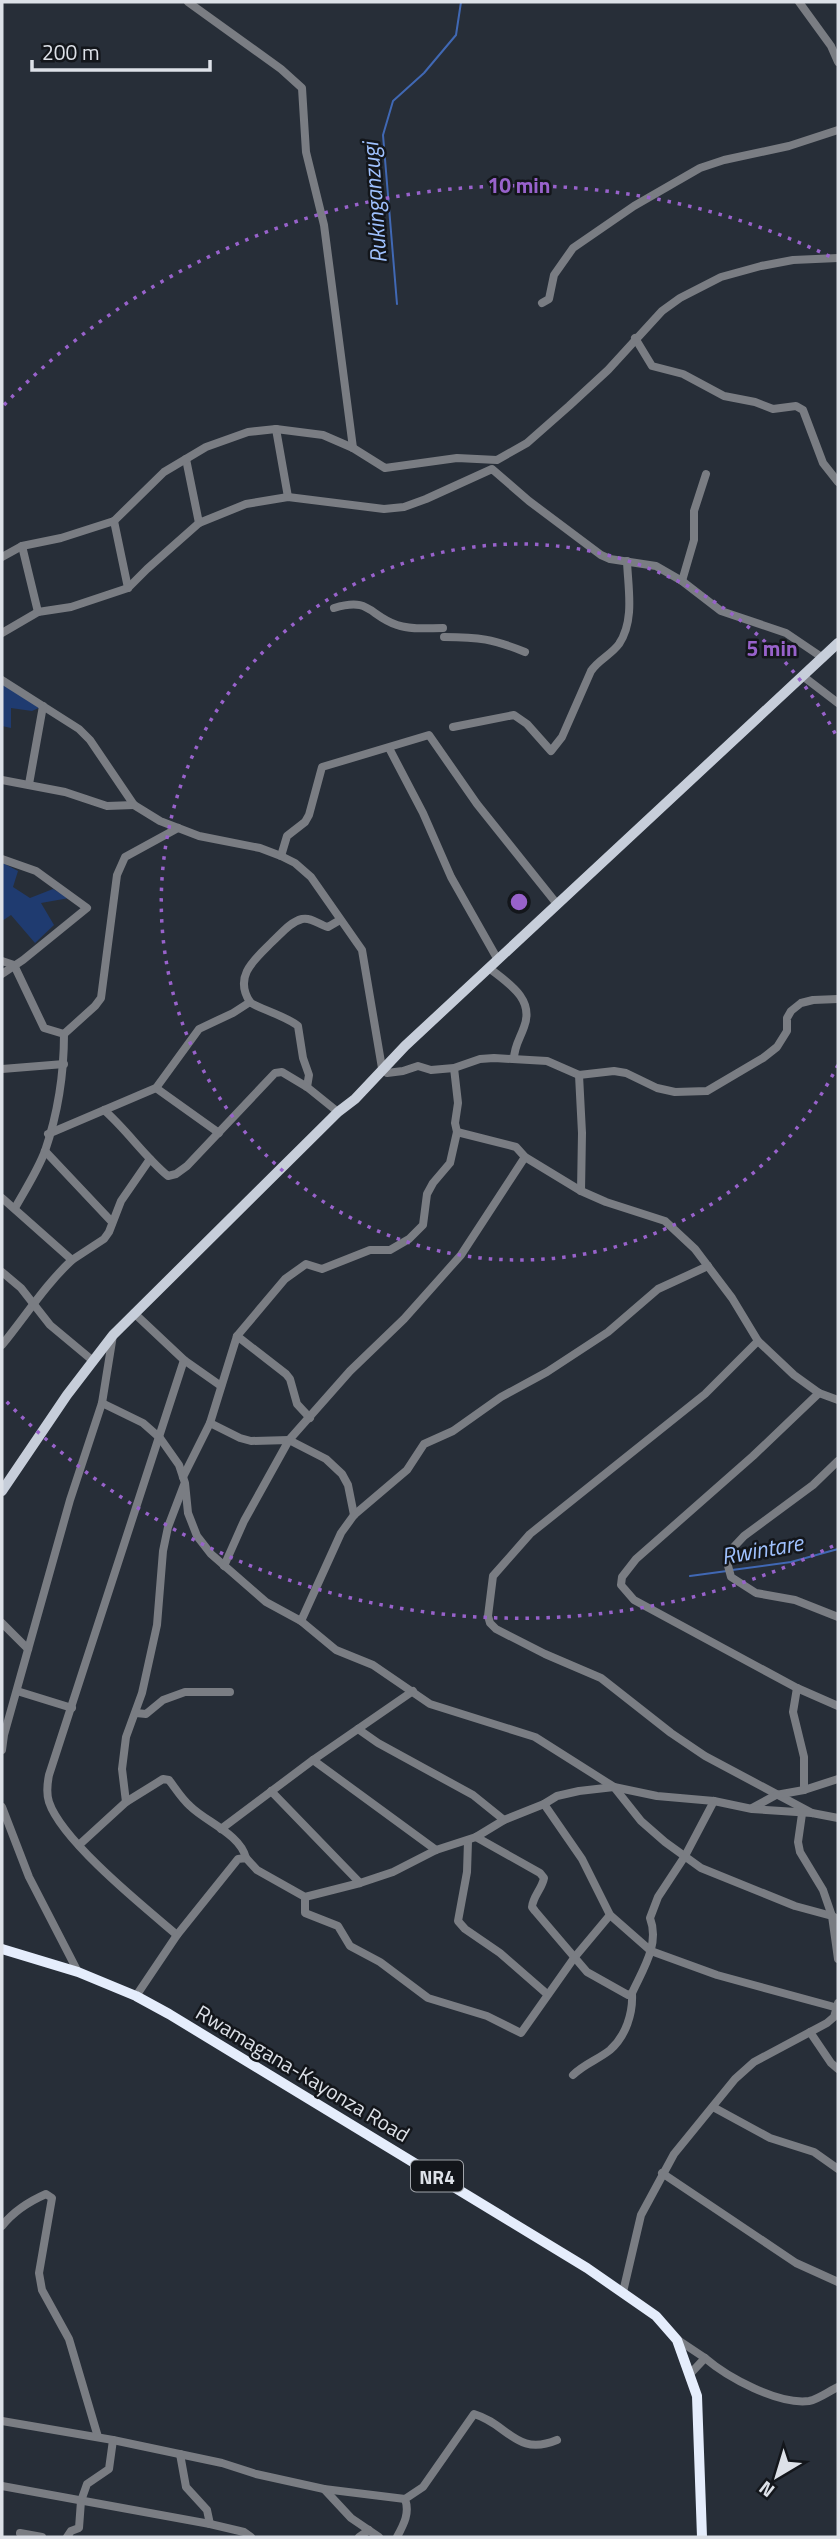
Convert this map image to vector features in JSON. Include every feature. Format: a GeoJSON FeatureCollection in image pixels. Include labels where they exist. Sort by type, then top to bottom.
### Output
{"type":"FeatureCollection","features":[{"type":"Feature","properties":{"kind":"highway","name":"Rwamagana-Kayonza Road"},"geometry":{"type":"LineString","coordinates":[[2,1949],[78,1972],[136,1996],[279,2080],[623,2292],[656,2316],[677,2340],[697,2396],[702,2537]]}},
{"type":"Feature","properties":{"kind":"main road"},"geometry":{"type":"LineString","coordinates":[[3,1486],[92,1360],[134,1313],[382,1068],[838,643]]}},
{"type":"Feature","properties":{"kind":"street"},"geometry":{"type":"LineString","coordinates":[[188,2],[281,69],[302,88],[306,152],[324,225],[353,448]]}},
{"type":"Feature","properties":{"kind":"street"},"geometry":{"type":"LineString","coordinates":[[799,2],[835,45],[838,62]]}},
{"type":"Feature","properties":{"kind":"street"},"geometry":{"type":"LineString","coordinates":[[542,303],[549,299],[554,275],[573,248],[634,206],[701,168],[724,160],[789,146],[838,130]]}},
{"type":"Feature","properties":{"kind":"street"},"geometry":{"type":"LineString","coordinates":[[2,557],[22,546],[61,538],[114,521],[164,471],[206,447],[248,432],[276,429],[323,435],[353,448],[385,468],[457,458],[496,460],[527,443],[608,370],[635,338],[680,298],[721,277],[793,260],[838,258]]}},
{"type":"Feature","properties":{"kind":"street"},"geometry":{"type":"LineString","coordinates":[[635,338],[652,366],[683,374],[724,396],[755,402],[773,409],[796,406],[803,410],[823,463],[838,482]]}},
{"type":"Feature","properties":{"kind":"street"},"geometry":{"type":"LineString","coordinates":[[276,429],[288,497]]}},
{"type":"Feature","properties":{"kind":"street"},"geometry":{"type":"LineString","coordinates":[[186,459],[199,523]]}},
{"type":"Feature","properties":{"kind":"street"},"geometry":{"type":"LineString","coordinates":[[2,633],[38,612],[71,607],[128,588],[199,523],[246,504],[288,497],[368,507],[404,506],[492,469],[529,501],[601,555],[647,563],[682,580],[721,611],[786,633],[823,658]]}},
{"type":"Feature","properties":{"kind":"street"},"geometry":{"type":"LineString","coordinates":[[682,580],[694,540],[694,511],[706,474]]}},
{"type":"Feature","properties":{"kind":"street"},"geometry":{"type":"LineString","coordinates":[[114,521],[128,588]]}},
{"type":"Feature","properties":{"kind":"street"},"geometry":{"type":"LineString","coordinates":[[22,546],[38,612]]}},
{"type":"Feature","properties":{"kind":"street"},"geometry":{"type":"LineString","coordinates":[[453,727],[514,715],[527,724],[551,751],[562,737],[591,671],[620,642],[629,613],[627,561]]}},
{"type":"Feature","properties":{"kind":"street"},"geometry":{"type":"LineString","coordinates":[[334,608],[356,604],[366,606],[400,626],[497,640],[526,652]]}},
{"type":"Feature","properties":{"kind":"street"},"geometry":{"type":"LineString","coordinates":[[804,677],[838,703]]}},
{"type":"Feature","properties":{"kind":"street"},"geometry":{"type":"LineString","coordinates":[[2,680],[67,720],[85,735],[134,805],[160,821],[199,836],[260,848],[281,856],[295,863],[311,877],[362,950],[382,1068],[387,1073],[403,1072],[418,1066],[431,1070],[454,1068],[480,1059],[514,1059],[547,1061],[579,1075],[614,1071],[626,1073],[657,1088],[675,1092],[707,1091],[777,1047],[787,1031],[787,1018],[801,1003],[838,999]]}},
{"type":"Feature","properties":{"kind":"street"},"geometry":{"type":"LineString","coordinates":[[29,784],[43,706]]}},
{"type":"Feature","properties":{"kind":"street"},"geometry":{"type":"LineString","coordinates":[[281,856],[287,836],[305,822],[309,815],[322,767],[429,735],[477,804],[557,904]]}},
{"type":"Feature","properties":{"kind":"street"},"geometry":{"type":"LineString","coordinates":[[389,748],[423,813],[494,964],[522,995],[526,1020],[515,1047],[514,1059]]}},
{"type":"Feature","properties":{"kind":"street"},"geometry":{"type":"LineString","coordinates":[[2,780],[29,784],[107,806],[134,805]]}},
{"type":"Feature","properties":{"kind":"street"},"geometry":{"type":"LineString","coordinates":[[15,1208],[45,1150],[60,1094],[64,1034],[101,998],[120,864],[125,857],[178,828]]}},
{"type":"Feature","properties":{"kind":"street"},"geometry":{"type":"LineString","coordinates":[[2,859],[36,871],[87,908],[2,974]]}},
{"type":"Feature","properties":{"kind":"street"},"geometry":{"type":"LineString","coordinates":[[307,1087],[309,1075],[301,1049],[298,1026],[290,1019],[254,1007],[244,984],[250,963],[288,927],[299,920],[309,918],[328,927],[340,920]]}},
{"type":"Feature","properties":{"kind":"street"},"geometry":{"type":"LineString","coordinates":[[2,961],[13,965],[44,1028],[64,1034]]}},
{"type":"Feature","properties":{"kind":"street"},"geometry":{"type":"LineString","coordinates":[[48,1134],[156,1088],[199,1029],[250,1002]]}},
{"type":"Feature","properties":{"kind":"street"},"geometry":{"type":"LineString","coordinates":[[200,1249],[449,1005]]}},
{"type":"Feature","properties":{"kind":"street"},"geometry":{"type":"LineString","coordinates":[[2,1069],[64,1064]]}},
{"type":"Feature","properties":{"kind":"street"},"geometry":{"type":"LineString","coordinates":[[126,1802],[122,1769],[126,1737],[136,1713],[157,1625],[163,1551],[168,1527],[184,1480],[210,1423],[237,1336],[285,1279],[302,1265],[322,1269],[370,1250],[390,1250],[409,1239],[423,1225],[427,1194],[450,1163],[457,1132],[455,1123],[458,1103],[454,1068]]}},
{"type":"Feature","properties":{"kind":"street"},"geometry":{"type":"LineString","coordinates":[[104,1110],[167,1176],[176,1174],[219,1133],[275,1073],[282,1072],[307,1087],[338,1112]]}},
{"type":"Feature","properties":{"kind":"street"},"geometry":{"type":"LineString","coordinates":[[579,1075],[581,1191]]}},
{"type":"Feature","properties":{"kind":"street"},"geometry":{"type":"LineString","coordinates":[[156,1088],[219,1133]]}},
{"type":"Feature","properties":{"kind":"street"},"geometry":{"type":"LineString","coordinates":[[457,1132],[516,1147],[526,1157],[581,1191],[665,1221],[695,1249],[732,1298],[758,1341],[819,1393],[838,1400]]}},
{"type":"Feature","properties":{"kind":"street"},"geometry":{"type":"LineString","coordinates":[[45,1150],[112,1222]]}},
{"type":"Feature","properties":{"kind":"street"},"geometry":{"type":"LineString","coordinates":[[224,1566],[244,1521],[289,1440],[350,1371],[404,1319],[461,1255],[526,1157]]}},
{"type":"Feature","properties":{"kind":"street"},"geometry":{"type":"LineString","coordinates":[[2,1345],[53,1278],[72,1260],[104,1239],[125,1193],[150,1159]]}},
{"type":"Feature","properties":{"kind":"street"},"geometry":{"type":"LineString","coordinates":[[2,1198],[72,1260]]}},
{"type":"Feature","properties":{"kind":"street"},"geometry":{"type":"LineString","coordinates":[[301,1621],[332,1548],[354,1515],[407,1469],[424,1444],[453,1431],[501,1397],[547,1372],[608,1332],[658,1289],[708,1266]]}},
{"type":"Feature","properties":{"kind":"street"},"geometry":{"type":"LineString","coordinates":[[2,1272],[21,1288],[50,1325],[92,1360]]}},
{"type":"Feature","properties":{"kind":"street"},"geometry":{"type":"LineString","coordinates":[[134,1313],[184,1360],[221,1386]]}},
{"type":"Feature","properties":{"kind":"street"},"geometry":{"type":"LineString","coordinates":[[2,1750],[3,1733],[70,1500],[102,1403],[113,1335]]}},
{"type":"Feature","properties":{"kind":"street"},"geometry":{"type":"LineString","coordinates":[[237,1336],[286,1374],[297,1404],[310,1418]]}},
{"type":"Feature","properties":{"kind":"street"},"geometry":{"type":"LineString","coordinates":[[758,1341],[705,1394],[530,1534],[493,1576],[488,1616],[496,1629],[601,1678],[705,1756],[812,1812],[838,1818]]}},
{"type":"Feature","properties":{"kind":"street"},"geometry":{"type":"LineString","coordinates":[[177,1935],[79,1845],[59,1821],[46,1790],[48,1775],[184,1360]]}},
{"type":"Feature","properties":{"kind":"street"},"geometry":{"type":"LineString","coordinates":[[819,1393],[744,1465],[636,1559],[622,1577],[621,1585],[634,1600],[797,1688],[838,1706]]}},
{"type":"Feature","properties":{"kind":"street"},"geometry":{"type":"LineString","coordinates":[[102,1403],[143,1423],[160,1438],[175,1458],[184,1480],[191,1525],[197,1536],[224,1566],[266,1602],[301,1621],[336,1650],[373,1665],[430,1704],[535,1737],[614,1787],[641,1821],[701,1868],[795,1906],[835,1918]]}},
{"type":"Feature","properties":{"kind":"street"},"geometry":{"type":"LineString","coordinates":[[210,1423],[251,1441],[289,1440],[326,1459],[342,1474],[348,1485],[354,1515]]}},
{"type":"Feature","properties":{"kind":"street"},"geometry":{"type":"LineString","coordinates":[[838,1461],[813,1485],[744,1536],[730,1551],[727,1562],[731,1577],[756,1593],[795,1600],[838,1617]]}},
{"type":"Feature","properties":{"kind":"street"},"geometry":{"type":"LineString","coordinates":[[2,1623],[28,1649]]}},
{"type":"Feature","properties":{"kind":"street"},"geometry":{"type":"LineString","coordinates":[[797,1688],[793,1712],[804,1757],[804,1790]]}},
{"type":"Feature","properties":{"kind":"street"},"geometry":{"type":"LineString","coordinates":[[16,1691],[72,1708]]}},
{"type":"Feature","properties":{"kind":"street"},"geometry":{"type":"LineString","coordinates":[[221,1829],[313,1760],[413,1691]]}},
{"type":"Feature","properties":{"kind":"street"},"geometry":{"type":"LineString","coordinates":[[136,1713],[146,1714],[163,1700],[185,1692],[230,1692]]}},
{"type":"Feature","properties":{"kind":"street"},"geometry":{"type":"LineString","coordinates":[[358,1729],[393,1752],[446,1779],[503,1819]]}},
{"type":"Feature","properties":{"kind":"street"},"geometry":{"type":"LineString","coordinates":[[313,1760],[436,1850]]}},
{"type":"Feature","properties":{"kind":"street"},"geometry":{"type":"LineString","coordinates":[[79,1845],[126,1802],[163,1779],[169,1780],[192,1809],[221,1829],[245,1852],[246,1858],[257,1870],[305,1897],[393,1872],[436,1850],[472,1839],[503,1819],[567,1793],[614,1787],[751,1809],[802,1814],[812,1812]]}},
{"type":"Feature","properties":{"kind":"street"},"geometry":{"type":"LineString","coordinates":[[751,1809],[776,1795],[804,1790],[838,1779]]}},
{"type":"Feature","properties":{"kind":"street"},"geometry":{"type":"LineString","coordinates":[[271,1791],[360,1883]]}},
{"type":"Feature","properties":{"kind":"street"},"geometry":{"type":"LineString","coordinates":[[573,2075],[611,2049],[632,2015],[632,1994],[651,1951],[655,1931],[650,1918],[658,1898],[685,1856],[714,1801]]}},
{"type":"Feature","properties":{"kind":"street"},"geometry":{"type":"LineString","coordinates":[[544,1804],[582,1859],[610,1915],[651,1951],[717,1975],[838,2005],[834,2017],[827,2023],[754,2062],[735,2079],[674,2154],[662,2173],[637,2227],[623,2292]]}},
{"type":"Feature","properties":{"kind":"street"},"geometry":{"type":"LineString","coordinates":[[2,1807],[29,1877],[78,1972]]}},
{"type":"Feature","properties":{"kind":"street"},"geometry":{"type":"LineString","coordinates":[[802,1814],[798,1842],[800,1852],[823,1890],[835,1918],[838,1959]]}},
{"type":"Feature","properties":{"kind":"street"},"geometry":{"type":"LineString","coordinates":[[472,1839],[540,1873],[544,1878],[543,1885],[532,1907],[574,1958],[598,1980],[624,1994],[632,1994]]}},
{"type":"Feature","properties":{"kind":"street"},"geometry":{"type":"LineString","coordinates":[[472,1839],[458,1921],[547,1994]]}},
{"type":"Feature","properties":{"kind":"street"},"geometry":{"type":"LineString","coordinates":[[136,1996],[177,1935],[238,1859],[246,1858]]}},
{"type":"Feature","properties":{"kind":"street"},"geometry":{"type":"LineString","coordinates":[[305,1897],[305,1913],[316,1919],[332,1921],[338,1926],[349,1946],[380,1962],[433,2002],[487,2016],[521,2033],[574,1958],[610,1915]]}},
{"type":"Feature","properties":{"kind":"street"},"geometry":{"type":"LineString","coordinates":[[810,2032],[838,2069]]}},
{"type":"Feature","properties":{"kind":"street"},"geometry":{"type":"LineString","coordinates":[[713,2107],[770,2138],[814,2152],[838,2169]]}},
{"type":"Feature","properties":{"kind":"street"},"geometry":{"type":"LineString","coordinates":[[662,2173],[796,2263],[838,2282]]}},
{"type":"Feature","properties":{"kind":"street"},"geometry":{"type":"LineString","coordinates":[[2,2226],[22,2208],[42,2196],[46,2194],[52,2198],[39,2273],[42,2290],[69,2339],[98,2437]]}},
{"type":"Feature","properties":{"kind":"street"},"geometry":{"type":"LineString","coordinates":[[677,2340],[752,2387],[779,2397],[810,2401],[838,2386]]}},
{"type":"Feature","properties":{"kind":"street"},"geometry":{"type":"LineString","coordinates":[[690,2374],[705,2358]]}},
{"type":"Feature","properties":{"kind":"street"},"geometry":{"type":"LineString","coordinates":[[2,2421],[114,2440],[324,2488],[405,2499],[423,2487],[474,2413],[526,2444],[544,2445],[557,2440]]}},
{"type":"Feature","properties":{"kind":"street"},"geometry":{"type":"LineString","coordinates":[[71,2535],[79,2528],[81,2501],[89,2481],[103,2474],[111,2465],[114,2440]]}},
{"type":"Feature","properties":{"kind":"street"},"geometry":{"type":"LineString","coordinates":[[180,2454],[186,2487],[208,2510],[210,2524]]}},
{"type":"Feature","properties":{"kind":"street"},"geometry":{"type":"LineString","coordinates":[[2,2486],[210,2524],[244,2532],[251,2537]]}},
{"type":"Feature","properties":{"kind":"street"},"geometry":{"type":"LineString","coordinates":[[324,2488],[351,2518],[379,2537]]}},
{"type":"Feature","properties":{"kind":"street"},"geometry":{"type":"LineString","coordinates":[[397,2537],[405,2522],[408,2508],[405,2499]]}},
{"type":"Feature","properties":{"kind":"street"},"geometry":{"type":"LineString","coordinates":[[359,2537],[369,2530]]}},
{"type":"Feature","properties":{"kind":"street"},"geometry":{"type":"LineString","coordinates":[[20,2533],[42,2537]]}},
{"type":"Feature","properties":{"kind":"shaded area"},"geometry":{"type":"Polygon","coordinates":[[[2,680],[43,706],[32,711],[11,708],[11,728],[2,726],[2,680]]]}},
{"type":"Feature","properties":{"kind":"shaded area"},"geometry":{"type":"Polygon","coordinates":[[[3,863],[18,871],[13,887],[30,898],[53,889],[69,898],[41,903],[54,925],[35,943],[11,915],[2,921],[3,863]]]}},
{"type":"Feature","properties":{"kind":"waterway","name":"Rukinganzugi"},"geometry":{"type":"LineString","coordinates":[[397,304],[383,135],[393,101],[424,73],[456,35],[461,2]]}},
{"type":"Feature","properties":{"kind":"waterway","name":"Rwintare"},"geometry":{"type":"LineString","coordinates":[[732,1570],[791,1562],[838,1549]]}},
{"type":"Feature","properties":{"kind":"waterway","name":"Rwintare"},"geometry":{"type":"LineString","coordinates":[[690,1576],[727,1571]]}}]}
